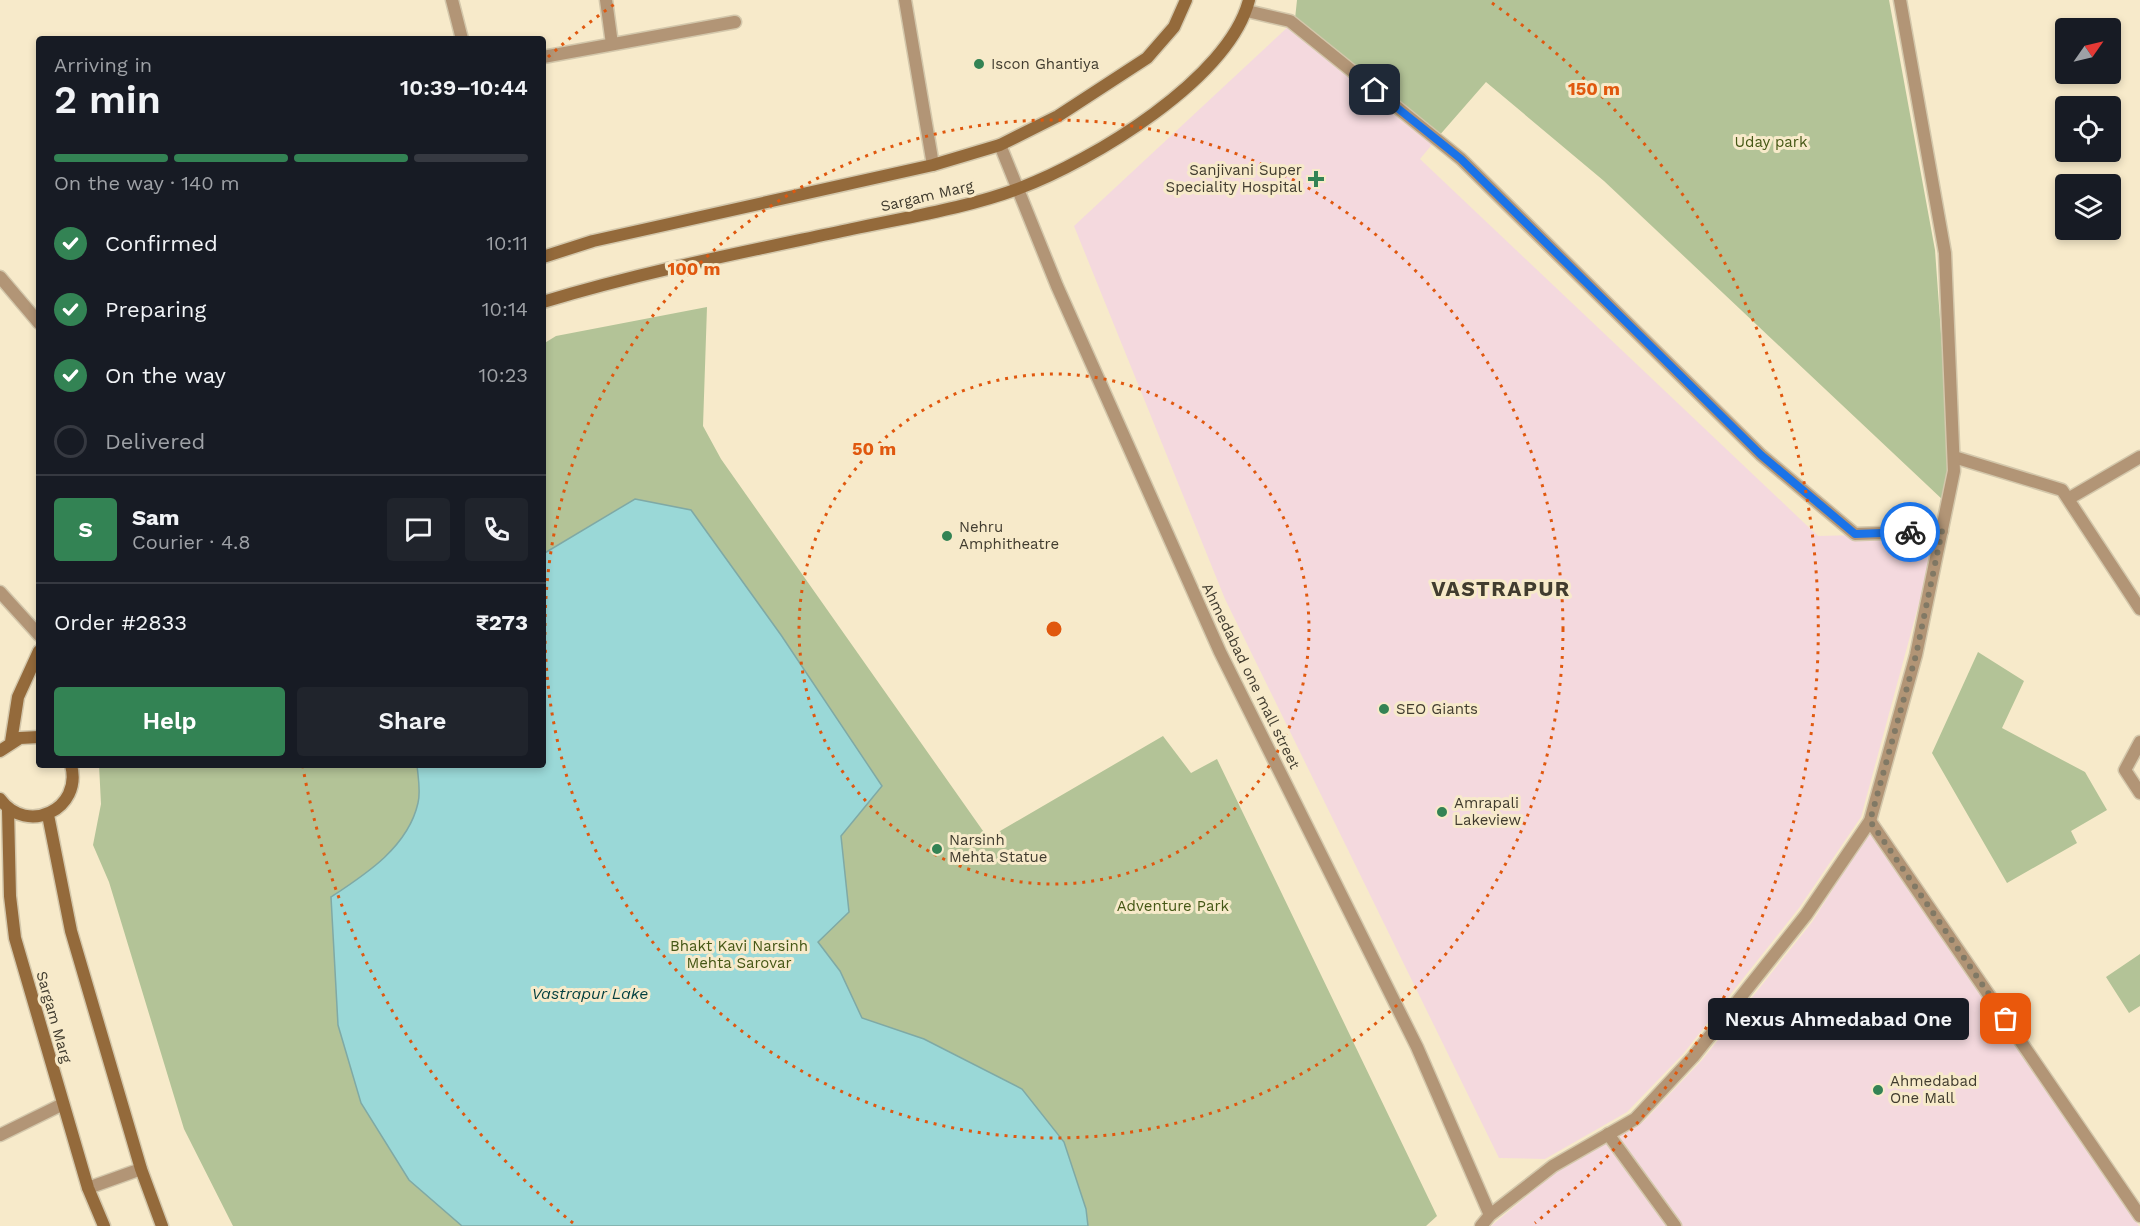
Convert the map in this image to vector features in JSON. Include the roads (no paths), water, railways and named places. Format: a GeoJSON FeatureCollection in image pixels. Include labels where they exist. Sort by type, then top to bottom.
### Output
{"type":"FeatureCollection","features":[{"type":"Feature","properties":{"kind":"main road","name":"Sargam Marg"},"geometry":{"type":"LineString","coordinates":[[546,255],[593,241],[933,165],[1000,145],[1058,117],[1147,58],[1174,27],[1186,0]]}},
{"type":"Feature","properties":{"kind":"main road","name":"Sargam Marg"},"geometry":{"type":"LineString","coordinates":[[546,301],[606,283],[946,209],[1019,188],[1068,167],[1107,144],[1187,88],[1219,57],[1248,5]]}},
{"type":"Feature","properties":{"kind":"main road"},"geometry":{"type":"LineString","coordinates":[[3,748],[18,698],[36,658]]}},
{"type":"Feature","properties":{"kind":"main road"},"geometry":{"type":"LineString","coordinates":[[3,748],[20,738],[36,737]]}},
{"type":"Feature","properties":{"kind":"main road"},"geometry":{"type":"LineString","coordinates":[[0,799],[8,810],[34,817],[48,815],[60,806],[68,795],[72,782],[71,768]]}},
{"type":"Feature","properties":{"kind":"main road","name":"Sargam Marg"},"geometry":{"type":"LineString","coordinates":[[8,810],[10,896],[15,938],[88,1188],[104,1226]]}},
{"type":"Feature","properties":{"kind":"main road"},"geometry":{"type":"LineString","coordinates":[[48,815],[71,931],[141,1169],[162,1226]]}},
{"type":"Feature","properties":{"kind":"street"},"geometry":{"type":"LineString","coordinates":[[452,0],[461,36]]}},
{"type":"Feature","properties":{"kind":"street"},"geometry":{"type":"LineString","coordinates":[[606,0],[612,44]]}},
{"type":"Feature","properties":{"kind":"street"},"geometry":{"type":"LineString","coordinates":[[904,0],[933,165]]}},
{"type":"Feature","properties":{"kind":"street"},"geometry":{"type":"LineString","coordinates":[[1481,1226],[1490,1215],[1553,1166],[1635,1119],[1693,1057],[1806,915],[1870,821],[1916,655],[1954,471],[1945,253],[1900,0]]}},
{"type":"Feature","properties":{"kind":"street"},"geometry":{"type":"LineString","coordinates":[[1248,5],[1290,21],[1461,159],[1761,455],[1855,534],[1942,531]]}},
{"type":"Feature","properties":{"kind":"street"},"geometry":{"type":"LineString","coordinates":[[546,56],[735,22]]}},
{"type":"Feature","properties":{"kind":"street","name":"Ahmedabad one mall street"},"geometry":{"type":"LineString","coordinates":[[1000,145],[1057,286],[1221,652],[1417,1047],[1490,1215]]}},
{"type":"Feature","properties":{"kind":"street"},"geometry":{"type":"LineString","coordinates":[[0,277],[36,319]]}},
{"type":"Feature","properties":{"kind":"street"},"geometry":{"type":"LineString","coordinates":[[1954,457],[2062,490],[2140,609]]}},
{"type":"Feature","properties":{"kind":"street"},"geometry":{"type":"LineString","coordinates":[[2068,499],[2140,457]]}},
{"type":"Feature","properties":{"kind":"street"},"geometry":{"type":"LineString","coordinates":[[0,592],[36,632]]}},
{"type":"Feature","properties":{"kind":"street"},"geometry":{"type":"LineString","coordinates":[[2140,742],[2125,770],[2140,792]]}},
{"type":"Feature","properties":{"kind":"street"},"geometry":{"type":"LineString","coordinates":[[1870,821],[2140,1216]]}},
{"type":"Feature","properties":{"kind":"street"},"geometry":{"type":"LineString","coordinates":[[0,1135],[63,1104]]}},
{"type":"Feature","properties":{"kind":"street"},"geometry":{"type":"LineString","coordinates":[[1608,1134],[1675,1226]]}},
{"type":"Feature","properties":{"kind":"street"},"geometry":{"type":"LineString","coordinates":[[88,1188],[141,1169]]}},
{"type":"Feature","properties":{"kind":"water","name":"Vastrapur Lake"},"geometry":{"type":"Polygon","coordinates":[[[635,499],[691,510],[781,635],[882,786],[841,836],[849,912],[818,942],[840,971],[862,1018],[924,1039],[1022,1089],[1064,1142],[1086,1209],[1088,1226],[462,1226],[409,1180],[361,1103],[338,1025],[331,897],[384,858],[405,833],[413,819],[419,798],[417,768],[546,768],[546,552],[635,499]]]}},
{"type":"Feature","properties":{"kind":"place","name":"Iscon Ghantiya"},"geometry":{"type":"Point","coordinates":[979,64]}},
{"type":"Feature","properties":{"kind":"place","name":"Sanjivani Super Speciality Hospital"},"geometry":{"type":"Point","coordinates":[1316,179]}},
{"type":"Feature","properties":{"kind":"place","name":"Nehru Amphitheatre"},"geometry":{"type":"Point","coordinates":[947,536]}},
{"type":"Feature","properties":{"kind":"place","name":"SEO Giants"},"geometry":{"type":"Point","coordinates":[1384,709]}},
{"type":"Feature","properties":{"kind":"place","name":"Amrapali Lakeview"},"geometry":{"type":"Point","coordinates":[1442,812]}},
{"type":"Feature","properties":{"kind":"place","name":"Narsinh Mehta Statue"},"geometry":{"type":"Point","coordinates":[937,849]}},
{"type":"Feature","properties":{"kind":"place","name":"Nexus Ahmedabad One"},"geometry":{"type":"Point","coordinates":[2006,1019]}},
{"type":"Feature","properties":{"kind":"place","name":"Ahmedabad One Mall"},"geometry":{"type":"Point","coordinates":[1878,1090]}},
{"type":"Feature","properties":{"kind":"district","name":"VASTRAPUR"},"geometry":{"type":"Point","coordinates":[1501,588]}},
{"type":"Feature","properties":{"kind":"park label","name":"Uday park"},"geometry":{"type":"Point","coordinates":[1771,142]}},
{"type":"Feature","properties":{"kind":"park label","name":"Adventure Park"},"geometry":{"type":"Point","coordinates":[1173,906]}},
{"type":"Feature","properties":{"kind":"park label","name":"Bhakt Kavi Narsinh Mehta Sarovar"},"geometry":{"type":"Point","coordinates":[739,954]}}]}
